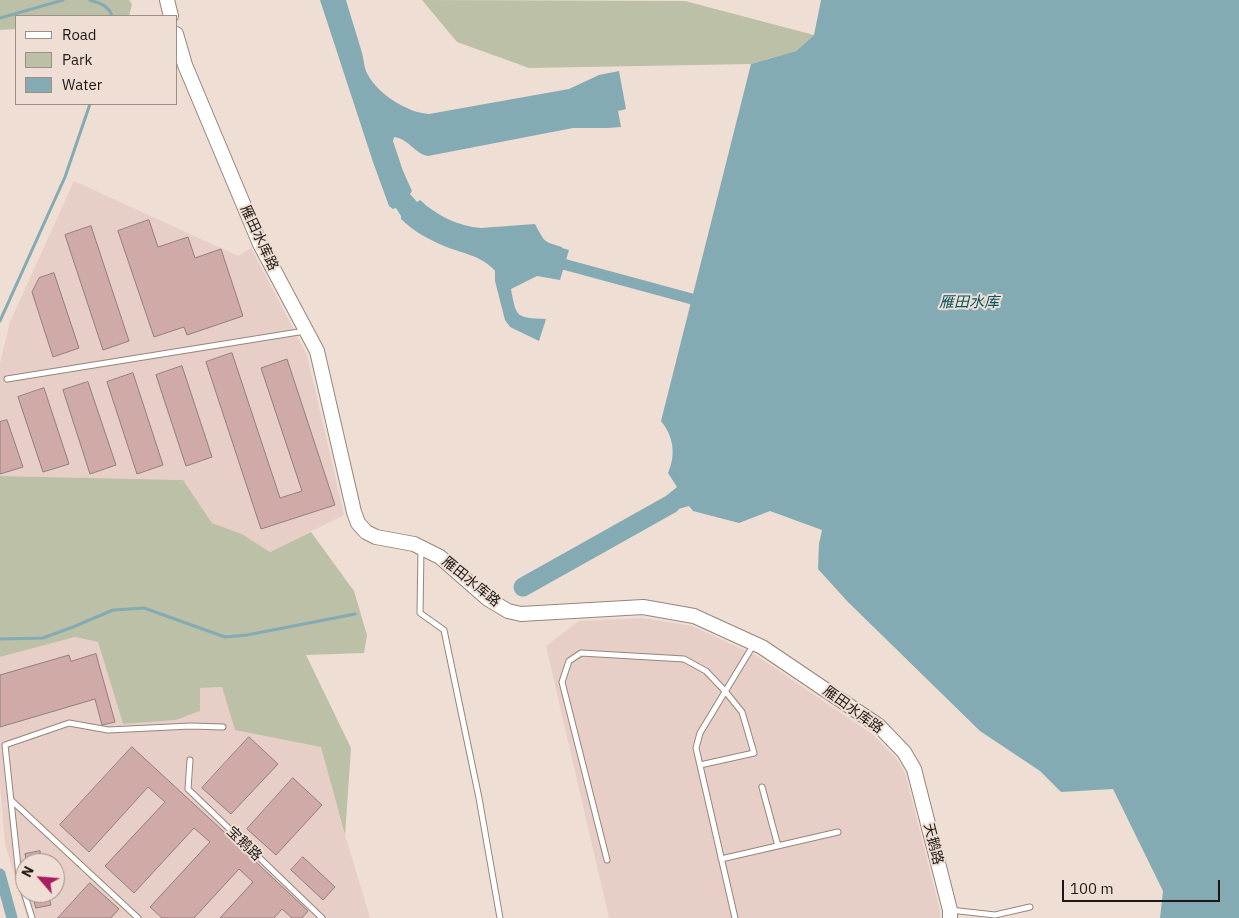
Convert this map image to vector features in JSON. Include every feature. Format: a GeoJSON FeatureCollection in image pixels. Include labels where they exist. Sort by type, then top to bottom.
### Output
{"type":"FeatureCollection","features":[{"type":"Feature","properties":{"kind":"main road"},"geometry":{"type":"LineString","coordinates":[[167,0],[171,15]]}},
{"type":"Feature","properties":{"kind":"main road","name":"雁田水库路"},"geometry":{"type":"LineString","coordinates":[[178,40],[186,65],[260,244],[317,351],[354,512],[358,524],[366,532],[376,537],[414,544],[440,557],[488,599],[508,611],[521,614],[643,607],[694,616],[762,647],[879,726],[904,752],[914,769]]}},
{"type":"Feature","properties":{"kind":"main road","name":"天鹅路"},"geometry":{"type":"LineString","coordinates":[[914,769],[950,914]]}},
{"type":"Feature","properties":{"kind":"lane"},"geometry":{"type":"LineString","coordinates":[[7,379],[306,330]]}},
{"type":"Feature","properties":{"kind":"lane"},"geometry":{"type":"LineString","coordinates":[[421,547],[420,613],[444,630],[479,798],[500,918]]}},
{"type":"Feature","properties":{"kind":"lane"},"geometry":{"type":"LineString","coordinates":[[735,918],[696,748],[700,733],[754,643]]}},
{"type":"Feature","properties":{"kind":"lane"},"geometry":{"type":"LineString","coordinates":[[607,860],[562,682],[568,660],[581,654],[684,659],[706,671],[726,691],[742,712],[754,753],[700,765]]}},
{"type":"Feature","properties":{"kind":"lane"},"geometry":{"type":"LineString","coordinates":[[32,918],[19,876],[5,744],[70,723],[108,730],[191,726],[223,727]]}},
{"type":"Feature","properties":{"kind":"lane","name":"宝鹅路"},"geometry":{"type":"LineString","coordinates":[[190,760],[188,790],[322,918]]}},
{"type":"Feature","properties":{"kind":"lane"},"geometry":{"type":"LineString","coordinates":[[762,787],[778,846]]}},
{"type":"Feature","properties":{"kind":"lane"},"geometry":{"type":"LineString","coordinates":[[10,800],[138,918]]}},
{"type":"Feature","properties":{"kind":"lane"},"geometry":{"type":"LineString","coordinates":[[721,858],[838,832]]}},
{"type":"Feature","properties":{"kind":"lane"},"geometry":{"type":"LineString","coordinates":[[950,914],[995,915],[1030,908]]}},
{"type":"Feature","properties":{"kind":"shaded area"},"geometry":{"type":"Polygon","coordinates":[[[74,181],[238,256],[251,248],[307,355],[344,515],[270,552],[242,534],[212,523],[183,480],[0,476],[0,363],[10,322],[74,181]]]}},
{"type":"Feature","properties":{"kind":"shaded area"},"geometry":{"type":"Polygon","coordinates":[[[642,618],[692,626],[757,656],[872,734],[896,758],[905,773],[940,911],[940,918],[609,918],[546,646],[579,621],[642,618]]]}},
{"type":"Feature","properties":{"kind":"shaded area"},"geometry":{"type":"Polygon","coordinates":[[[75,637],[98,642],[123,724],[176,720],[200,711],[200,688],[222,687],[235,729],[321,747],[370,918],[27,918],[23,903],[65,903],[65,853],[15,853],[15,878],[5,844],[0,784],[0,657],[75,637]]]}},
{"type":"Feature","properties":{"kind":"green space"},"geometry":{"type":"Polygon","coordinates":[[[0,0],[129,0],[132,4],[129,15],[15,15],[15,29],[0,30],[0,0]]]}},
{"type":"Feature","properties":{"kind":"green space"},"geometry":{"type":"Polygon","coordinates":[[[422,0],[685,1],[814,35],[796,51],[751,64],[529,68],[457,42],[422,0]]]}},
{"type":"Feature","properties":{"kind":"green space"},"geometry":{"type":"Polygon","coordinates":[[[0,476],[183,480],[212,523],[242,534],[270,552],[311,532],[354,591],[367,635],[364,653],[306,655],[351,748],[345,835],[321,747],[235,730],[222,687],[200,688],[200,711],[176,720],[123,724],[98,642],[75,637],[0,657],[0,476]]]}},
{"type":"Feature","properties":{"kind":"water"},"geometry":{"type":"Polygon","coordinates":[[[320,0],[346,0],[368,75],[379,89],[394,101],[421,113],[429,114],[569,89],[599,75],[619,71],[626,109],[618,111],[621,127],[573,128],[428,156],[423,155],[399,138],[394,137],[393,141],[403,171],[412,191],[410,194],[417,202],[420,200],[433,211],[448,219],[472,227],[535,224],[545,240],[569,250],[560,280],[537,276],[511,289],[514,305],[519,314],[529,318],[546,319],[539,341],[510,327],[505,320],[495,281],[495,271],[490,266],[478,258],[432,241],[401,219],[396,208],[393,209],[389,206],[320,0]]]}},
{"type":"Feature","properties":{"kind":"water","name":"雁田水库"},"geometry":{"type":"Polygon","coordinates":[[[821,0],[1239,0],[1239,918],[1160,918],[1163,891],[1113,789],[1061,792],[1040,771],[980,731],[848,602],[818,569],[819,544],[822,530],[770,511],[739,523],[693,511],[689,506],[675,510],[666,496],[677,487],[668,473],[673,453],[669,433],[661,421],[751,64],[796,51],[814,35],[821,0]]]}},
{"type":"Feature","properties":{"kind":"building"},"geometry":{"type":"Polygon","coordinates":[[[149,220],[158,247],[188,237],[195,258],[221,249],[243,316],[187,335],[184,327],[154,337],[118,231],[149,220]]]}},
{"type":"Feature","properties":{"kind":"building"},"geometry":{"type":"Polygon","coordinates":[[[91,226],[129,341],[103,350],[65,235],[91,226]]]}},
{"type":"Feature","properties":{"kind":"building"},"geometry":{"type":"Polygon","coordinates":[[[54,273],[79,348],[53,357],[32,292],[39,278],[54,273]]]}},
{"type":"Feature","properties":{"kind":"building"},"geometry":{"type":"Polygon","coordinates":[[[232,353],[280,498],[302,491],[261,368],[287,359],[335,505],[261,529],[206,362],[232,353]]]}},
{"type":"Feature","properties":{"kind":"building"},"geometry":{"type":"Polygon","coordinates":[[[182,366],[212,457],[186,466],[156,375],[182,366]]]}},
{"type":"Feature","properties":{"kind":"building"},"geometry":{"type":"Polygon","coordinates":[[[133,373],[163,465],[137,474],[107,382],[133,373]]]}},
{"type":"Feature","properties":{"kind":"building"},"geometry":{"type":"Polygon","coordinates":[[[88,382],[116,465],[90,474],[63,390],[88,382]]]}},
{"type":"Feature","properties":{"kind":"building"},"geometry":{"type":"Polygon","coordinates":[[[44,388],[69,464],[43,472],[18,397],[44,388]]]}},
{"type":"Feature","properties":{"kind":"building"},"geometry":{"type":"Polygon","coordinates":[[[7,420],[23,467],[0,474],[0,422],[7,420]]]}},
{"type":"Feature","properties":{"kind":"building"},"geometry":{"type":"Polygon","coordinates":[[[96,654],[115,722],[102,725],[95,699],[0,727],[0,675],[69,655],[71,661],[96,654]]]}},
{"type":"Feature","properties":{"kind":"building"},"geometry":{"type":"Polygon","coordinates":[[[249,737],[278,764],[231,814],[202,788],[249,737]]]}},
{"type":"Feature","properties":{"kind":"building"},"geometry":{"type":"Polygon","coordinates":[[[132,747],[308,911],[302,918],[292,918],[282,909],[274,918],[220,918],[253,882],[239,869],[194,918],[162,918],[150,907],[210,842],[194,828],[134,893],[105,866],[165,802],[148,787],[89,852],[60,825],[132,747]]]}},
{"type":"Feature","properties":{"kind":"building"},"geometry":{"type":"Polygon","coordinates":[[[293,778],[322,805],[276,855],[247,829],[293,778]]]}},
{"type":"Feature","properties":{"kind":"building"},"geometry":{"type":"Polygon","coordinates":[[[303,857],[335,887],[323,900],[291,870],[303,857]]]}},
{"type":"Feature","properties":{"kind":"building"},"geometry":{"type":"Polygon","coordinates":[[[90,883],[119,909],[111,918],[58,918],[90,883]]]}},
{"type":"Feature","properties":{"kind":"building"},"geometry":{"type":"Polygon","coordinates":[[[35,903],[50,903],[51,905],[36,908],[35,903]]]}},
{"type":"Feature","properties":{"kind":"waterway"},"geometry":{"type":"LineString","coordinates":[[0,18],[63,0]]}},
{"type":"Feature","properties":{"kind":"waterway"},"geometry":{"type":"LineString","coordinates":[[90,0],[106,7],[112,15]]}},
{"type":"Feature","properties":{"kind":"waterway"},"geometry":{"type":"LineString","coordinates":[[0,321],[65,177],[90,105]]}},
{"type":"Feature","properties":{"kind":"waterway"},"geometry":{"type":"LineString","coordinates":[[552,261],[692,299],[703,307]]}},
{"type":"Feature","properties":{"kind":"waterway"},"geometry":{"type":"LineString","coordinates":[[523,587],[671,504]]}},
{"type":"Feature","properties":{"kind":"waterway"},"geometry":{"type":"LineString","coordinates":[[0,639],[43,638],[113,610],[144,608],[225,637],[247,635],[355,614]]}},
{"type":"Feature","properties":{"kind":"waterway"},"geometry":{"type":"LineString","coordinates":[[0,874],[12,918]]}}]}
